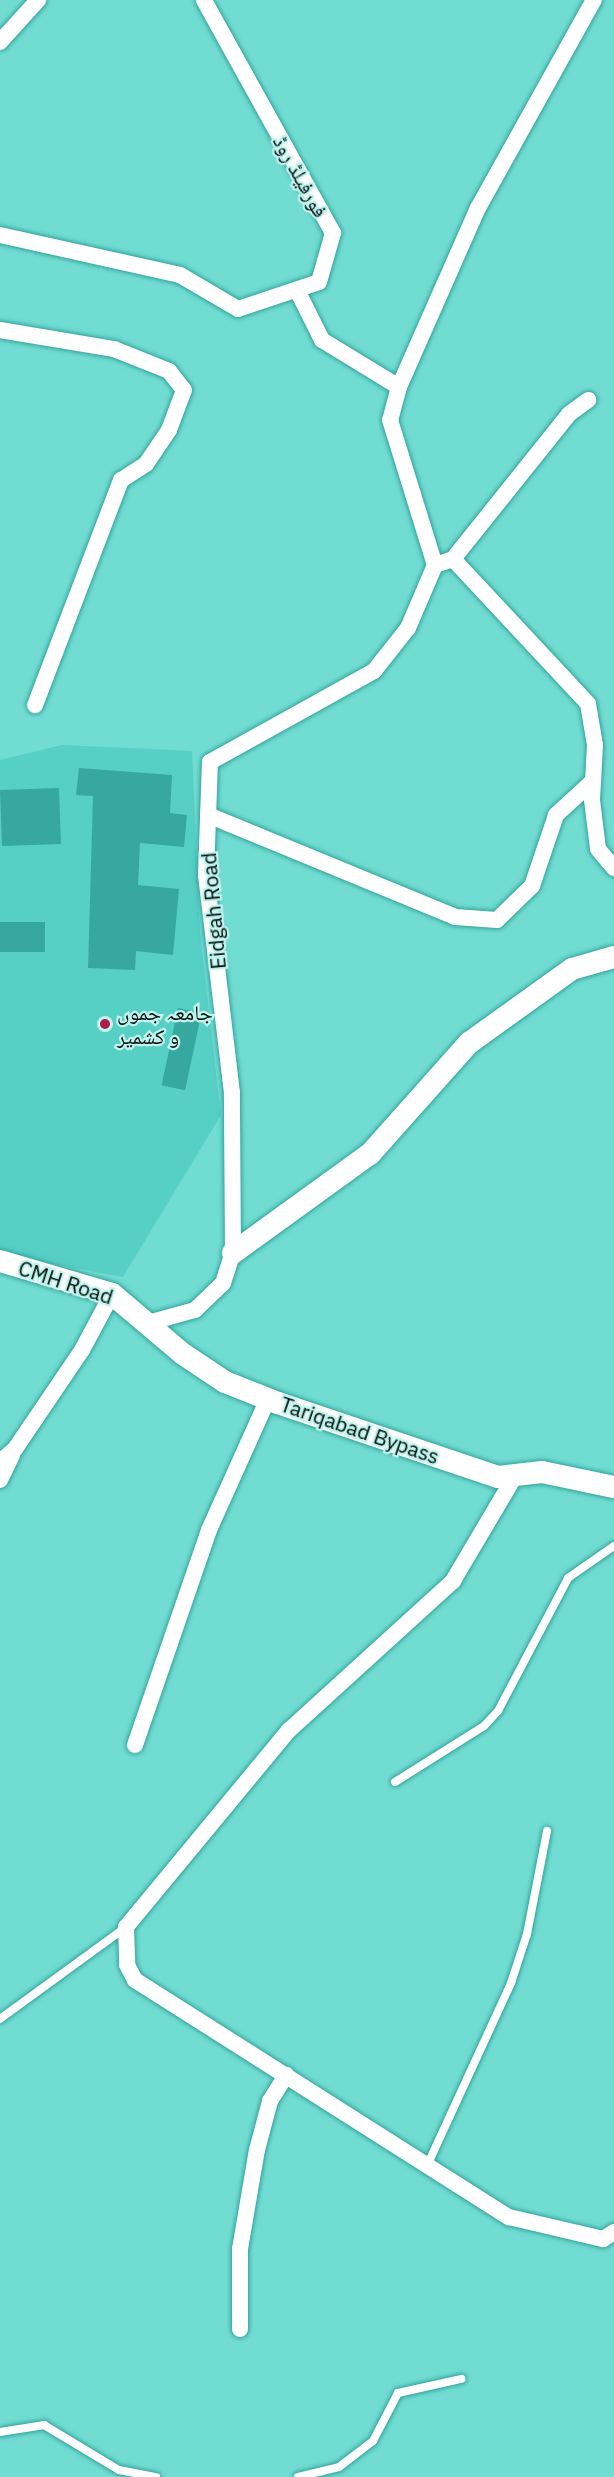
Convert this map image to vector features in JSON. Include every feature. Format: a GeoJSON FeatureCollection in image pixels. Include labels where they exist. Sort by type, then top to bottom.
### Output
{"type":"FeatureCollection","features":[{"type":"Feature","properties":{"kind":"street"},"geometry":{"type":"LineString","coordinates":[[0,42],[38,0]]}},
{"type":"Feature","properties":{"kind":"street","name":"فورفیلڈ روڈ"},"geometry":{"type":"LineString","coordinates":[[0,236],[180,275],[238,309],[319,282],[333,232],[204,0]]}},
{"type":"Feature","properties":{"kind":"street"},"geometry":{"type":"LineString","coordinates":[[588,400],[569,414],[453,559],[435,565],[390,420],[399,387],[478,208],[594,0]]}},
{"type":"Feature","properties":{"kind":"street"},"geometry":{"type":"LineString","coordinates":[[297,290],[322,340],[399,387]]}},
{"type":"Feature","properties":{"kind":"street"},"geometry":{"type":"LineString","coordinates":[[0,330],[114,349],[169,370],[184,390],[158,447],[146,464],[121,480],[35,705]]}},
{"type":"Feature","properties":{"kind":"street"},"geometry":{"type":"LineString","coordinates":[[453,559],[588,704],[596,745],[593,781],[598,849],[614,868]]}},
{"type":"Feature","properties":{"kind":"street","name":"Eidgah Road"},"geometry":{"type":"LineString","coordinates":[[148,1323],[195,1310],[223,1283],[233,1253],[232,1093],[206,875],[210,762],[374,671],[408,628],[435,565]]}},
{"type":"Feature","properties":{"kind":"street"},"geometry":{"type":"LineString","coordinates":[[208,815],[455,917],[497,920],[532,886],[556,815],[593,781]]}},
{"type":"Feature","properties":{"kind":"street"},"geometry":{"type":"LineString","coordinates":[[233,1253],[370,1154],[469,1043],[572,969],[614,957]]}},
{"type":"Feature","properties":{"kind":"street","name":"CMH Road"},"geometry":{"type":"LineString","coordinates":[[0,1261],[122,1300]]}},
{"type":"Feature","properties":{"kind":"street"},"geometry":{"type":"LineString","coordinates":[[0,1480],[15,1449],[82,1350],[122,1300]]}},
{"type":"Feature","properties":{"kind":"street","name":"Tariqabad Bypass"},"geometry":{"type":"LineString","coordinates":[[122,1300],[148,1323],[225,1382],[268,1399],[498,1477],[542,1472],[614,1487]]}},
{"type":"Feature","properties":{"kind":"street"},"geometry":{"type":"LineString","coordinates":[[135,1745],[209,1530],[268,1399]]}},
{"type":"Feature","properties":{"kind":"street"},"geometry":{"type":"LineString","coordinates":[[0,1462],[15,1449]]}},
{"type":"Feature","properties":{"kind":"street"},"geometry":{"type":"LineString","coordinates":[[515,1476],[453,1581],[289,1730],[126,1927],[127,1965],[135,1980],[286,2075],[426,2168],[534,2227],[603,2239],[614,2232]]}},
{"type":"Feature","properties":{"kind":"street"},"geometry":{"type":"LineString","coordinates":[[240,2329],[240,2249],[257,2150],[270,2101],[286,2075]]}},
{"type":"Feature","properties":{"kind":"lane"},"geometry":{"type":"LineString","coordinates":[[395,1782],[484,1726],[498,1711],[568,1578],[614,1546]]}},
{"type":"Feature","properties":{"kind":"lane"},"geometry":{"type":"LineString","coordinates":[[426,2168],[511,1983],[527,1934],[547,1831]]}},
{"type":"Feature","properties":{"kind":"lane"},"geometry":{"type":"LineString","coordinates":[[0,2019],[126,1927]]}},
{"type":"Feature","properties":{"kind":"lane"},"geometry":{"type":"LineString","coordinates":[[297,2477],[339,2467],[373,2441],[398,2393],[461,2379]]}},
{"type":"Feature","properties":{"kind":"lane"},"geometry":{"type":"LineString","coordinates":[[0,2433],[44,2425],[119,2470],[156,2477]]}},
{"type":"Feature","properties":{"kind":"shaded area","name":"جامعہ جموں و کشمیر"},"geometry":{"type":"Polygon","coordinates":[[[62,745],[192,751],[200,933],[221,1115],[123,1277],[0,1254],[0,760],[62,745]]]}},
{"type":"Feature","properties":{"kind":"building"},"geometry":{"type":"Polygon","coordinates":[[[79,768],[172,775],[170,813],[187,815],[184,847],[140,843],[138,885],[179,889],[173,955],[136,951],[135,970],[88,968],[93,796],[76,795],[79,768]]]}},
{"type":"Feature","properties":{"kind":"building"},"geometry":{"type":"Polygon","coordinates":[[[59,788],[61,844],[2,846],[0,790],[59,788]]]}},
{"type":"Feature","properties":{"kind":"building"},"geometry":{"type":"Polygon","coordinates":[[[0,922],[45,922],[45,952],[0,952],[0,922]]]}},
{"type":"Feature","properties":{"kind":"building"},"geometry":{"type":"Polygon","coordinates":[[[178,1008],[201,1013],[185,1090],[162,1085],[178,1008]]]}},
{"type":"Feature","properties":{"kind":"place","name":"جامعہ جموں و کشمیر"},"geometry":{"type":"Point","coordinates":[105,1024]}}]}
